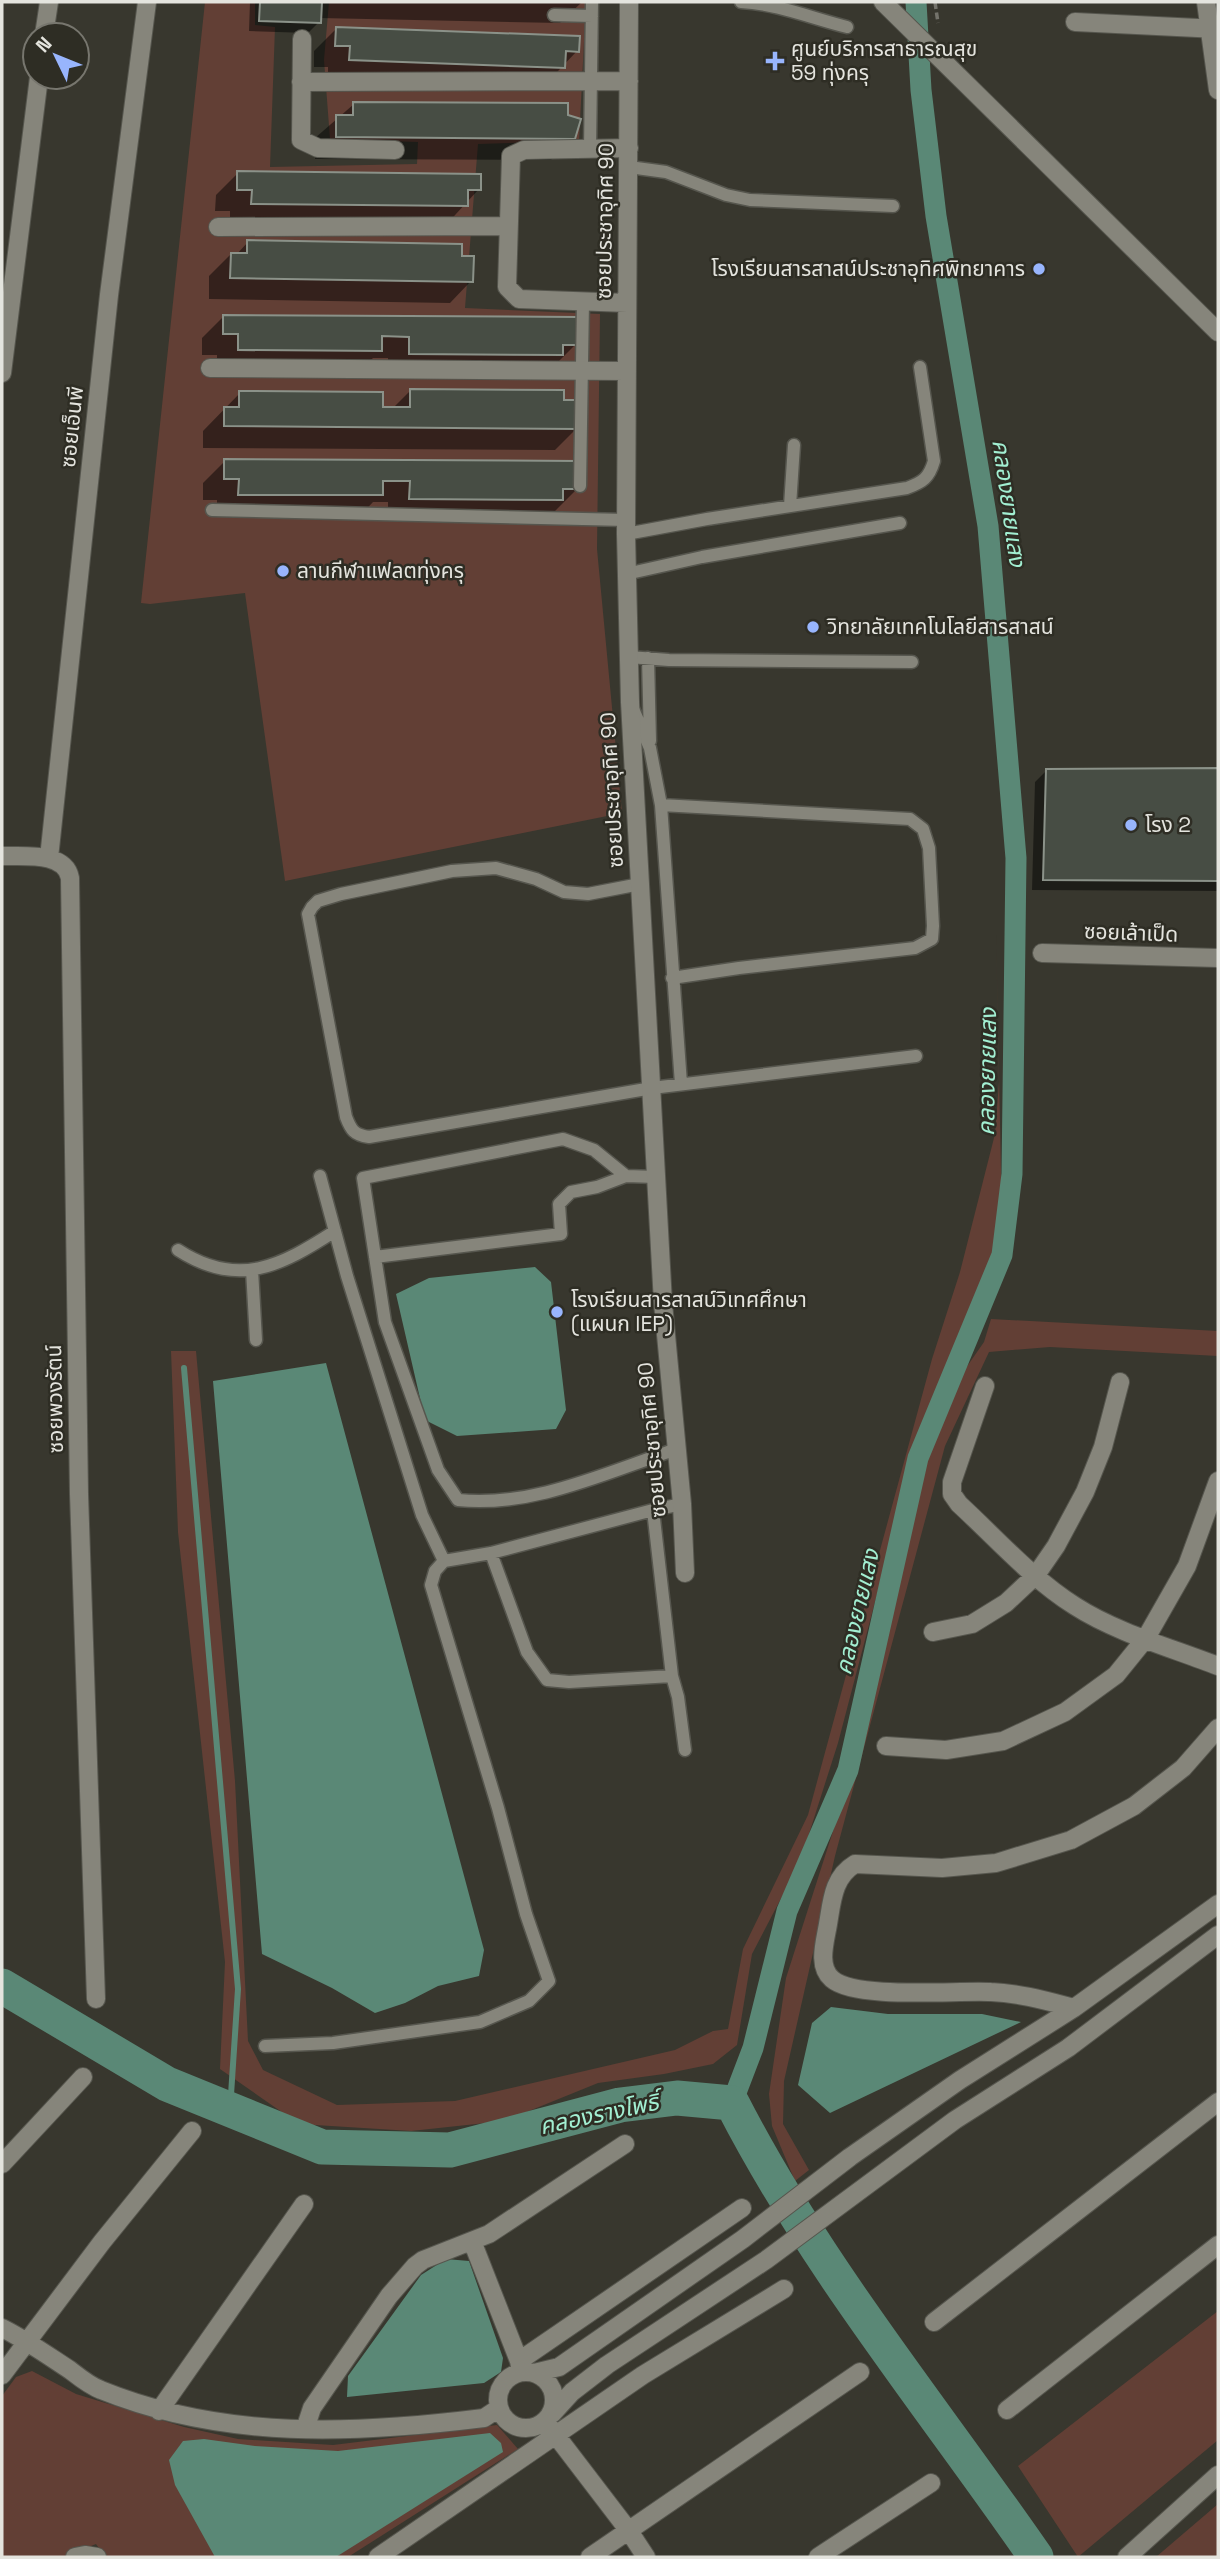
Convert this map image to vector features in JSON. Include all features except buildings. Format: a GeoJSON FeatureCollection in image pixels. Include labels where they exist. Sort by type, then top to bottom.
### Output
{"type":"FeatureCollection","features":[{"type":"Feature","properties":{"kind":"street"},"geometry":{"type":"LineString","coordinates":[[46,21],[49,2]]}},
{"type":"Feature","properties":{"kind":"street","name":"ซอยเอ็นพี"},"geometry":{"type":"LineString","coordinates":[[49,858],[109,295],[147,2]]}},
{"type":"Feature","properties":{"kind":"street","name":"ซอยประชาอุทิศ 90"},"geometry":{"type":"LineString","coordinates":[[629,2],[626,574],[663,1303],[682,1504],[685,1573]]}},
{"type":"Feature","properties":{"kind":"street"},"geometry":{"type":"LineString","coordinates":[[1206,2],[1214,29],[1218,90]]}},
{"type":"Feature","properties":{"kind":"street"},"geometry":{"type":"LineString","coordinates":[[888,6],[1218,332]]}},
{"type":"Feature","properties":{"kind":"street"},"geometry":{"type":"LineString","coordinates":[[1075,22],[1214,29]]}},
{"type":"Feature","properties":{"kind":"street"},"geometry":{"type":"LineString","coordinates":[[302,39],[301,140],[318,148],[396,150]]}},
{"type":"Feature","properties":{"kind":"street"},"geometry":{"type":"LineString","coordinates":[[301,82],[629,81]]}},
{"type":"Feature","properties":{"kind":"street"},"geometry":{"type":"LineString","coordinates":[[2,373],[36,91]]}},
{"type":"Feature","properties":{"kind":"street"},"geometry":{"type":"LineString","coordinates":[[627,303],[519,299],[507,287],[512,156],[524,150],[590,149],[629,158]]}},
{"type":"Feature","properties":{"kind":"street"},"geometry":{"type":"LineString","coordinates":[[218,227],[508,226]]}},
{"type":"Feature","properties":{"kind":"street"},"geometry":{"type":"LineString","coordinates":[[210,368],[626,370]]}},
{"type":"Feature","properties":{"kind":"street"},"geometry":{"type":"LineString","coordinates":[[2,856],[49,858]]}},
{"type":"Feature","properties":{"kind":"street","name":"ซอยพวงรัตน์"},"geometry":{"type":"LineString","coordinates":[[49,858],[63,864],[69,870],[70,878],[79,1494],[96,1999]]}},
{"type":"Feature","properties":{"kind":"street","name":"ซอยเล้าเป็ด"},"geometry":{"type":"LineString","coordinates":[[1042,953],[1218,958]]}},
{"type":"Feature","properties":{"kind":"street"},"geometry":{"type":"LineString","coordinates":[[933,1632],[972,1624],[1006,1603],[1036,1575],[1056,1546],[1085,1492],[1103,1447],[1120,1382]]}},
{"type":"Feature","properties":{"kind":"street"},"geometry":{"type":"LineString","coordinates":[[985,1386],[952,1482],[952,1494],[959,1504],[1074,1606],[1103,1621],[1218,1666]]}},
{"type":"Feature","properties":{"kind":"street"},"geometry":{"type":"LineString","coordinates":[[886,1746],[946,1750],[1003,1741],[1065,1712],[1116,1675],[1146,1638],[1187,1566],[1218,1480]]}},
{"type":"Feature","properties":{"kind":"street"},"geometry":{"type":"LineString","coordinates":[[1074,2008],[1018,1994],[894,1993],[843,1985],[833,1980],[824,1968],[824,1945],[835,1888],[844,1871],[855,1864],[942,1868],[996,1863],[1071,1839],[1134,1806],[1183,1768],[1218,1728]]}},
{"type":"Feature","properties":{"kind":"street"},"geometry":{"type":"LineString","coordinates":[[525,2369],[559,2367],[743,2239],[848,2159],[960,2080],[1074,2008],[1218,1904]]}},
{"type":"Feature","properties":{"kind":"street"},"geometry":{"type":"LineString","coordinates":[[742,2208],[525,2369],[510,2376],[498,2393],[499,2408],[507,2422],[526,2429],[551,2423],[572,2392],[607,2365],[765,2260],[955,2120],[1068,2048],[1218,1935]]}},
{"type":"Feature","properties":{"kind":"street"},"geometry":{"type":"LineString","coordinates":[[2,2164],[83,2077]]}},
{"type":"Feature","properties":{"kind":"street"},"geometry":{"type":"LineString","coordinates":[[934,2322],[1218,2102]]}},
{"type":"Feature","properties":{"kind":"street"},"geometry":{"type":"LineString","coordinates":[[2,2375],[102,2242],[192,2131]]}},
{"type":"Feature","properties":{"kind":"street"},"geometry":{"type":"LineString","coordinates":[[305,2429],[312,2407],[403,2278],[423,2260],[506,2224],[625,2144]]}},
{"type":"Feature","properties":{"kind":"street"},"geometry":{"type":"LineString","coordinates":[[159,2410],[304,2204]]}},
{"type":"Feature","properties":{"kind":"street"},"geometry":{"type":"LineString","coordinates":[[472,2241],[525,2369],[545,2379],[553,2389],[555,2402],[551,2423],[646,2557]]}},
{"type":"Feature","properties":{"kind":"street"},"geometry":{"type":"LineString","coordinates":[[1007,2410],[1218,2245]]}},
{"type":"Feature","properties":{"kind":"street"},"geometry":{"type":"LineString","coordinates":[[378,2557],[551,2423],[643,2375],[784,2289]]}},
{"type":"Feature","properties":{"kind":"street"},"geometry":{"type":"LineString","coordinates":[[2,2328],[27,2340],[98,2389],[159,2410],[220,2424],[358,2429],[484,2418],[499,2408]]}},
{"type":"Feature","properties":{"kind":"street"},"geometry":{"type":"LineString","coordinates":[[590,2557],[860,2372]]}},
{"type":"Feature","properties":{"kind":"street"},"geometry":{"type":"LineString","coordinates":[[1127,2557],[1218,2475]]}},
{"type":"Feature","properties":{"kind":"street"},"geometry":{"type":"LineString","coordinates":[[818,2557],[931,2483]]}},
{"type":"Feature","properties":{"kind":"street"},"geometry":{"type":"LineString","coordinates":[[75,2557],[97,2557]]}},
{"type":"Feature","properties":{"kind":"lane"},"geometry":{"type":"LineString","coordinates":[[590,149],[592,2]]}},
{"type":"Feature","properties":{"kind":"lane"},"geometry":{"type":"LineString","coordinates":[[741,2],[788,9],[816,20],[847,27]]}},
{"type":"Feature","properties":{"kind":"lane"},"geometry":{"type":"LineString","coordinates":[[554,15],[592,16]]}},
{"type":"Feature","properties":{"kind":"lane"},"geometry":{"type":"LineString","coordinates":[[629,158],[726,195],[750,200],[893,206]]}},
{"type":"Feature","properties":{"kind":"lane"},"geometry":{"type":"LineString","coordinates":[[580,486],[583,302]]}},
{"type":"Feature","properties":{"kind":"lane"},"geometry":{"type":"LineString","coordinates":[[212,510],[626,527],[906,488],[922,482],[930,475],[934,461],[920,366]]}},
{"type":"Feature","properties":{"kind":"lane"},"geometry":{"type":"LineString","coordinates":[[790,506],[794,444]]}},
{"type":"Feature","properties":{"kind":"lane"},"geometry":{"type":"LineString","coordinates":[[626,574],[702,557],[900,523]]}},
{"type":"Feature","properties":{"kind":"lane"},"geometry":{"type":"LineString","coordinates":[[629,657],[912,662]]}},
{"type":"Feature","properties":{"kind":"lane"},"geometry":{"type":"LineString","coordinates":[[648,658],[650,748],[661,805],[681,1084]]}},
{"type":"Feature","properties":{"kind":"lane"},"geometry":{"type":"LineString","coordinates":[[631,702],[650,748]]}},
{"type":"Feature","properties":{"kind":"lane"},"geometry":{"type":"LineString","coordinates":[[661,805],[910,819],[923,828],[929,848],[933,926],[932,939],[926,943],[915,948],[672,978]]}},
{"type":"Feature","properties":{"kind":"lane"},"geometry":{"type":"LineString","coordinates":[[640,884],[588,894],[564,892],[536,879],[496,868],[452,871],[318,901],[308,914],[346,1117],[351,1130],[357,1135],[369,1137],[652,1088],[916,1056]]}},
{"type":"Feature","properties":{"kind":"lane"},"geometry":{"type":"LineString","coordinates":[[626,1176],[594,1150],[563,1139],[363,1178],[385,1322],[439,1470],[458,1500],[484,1503],[542,1494],[677,1450]]}},
{"type":"Feature","properties":{"kind":"lane"},"geometry":{"type":"LineString","coordinates":[[320,1176],[422,1514],[444,1562]]}},
{"type":"Feature","properties":{"kind":"lane"},"geometry":{"type":"LineString","coordinates":[[375,1257],[561,1234],[559,1204],[571,1192],[597,1187],[626,1176],[656,1177]]}},
{"type":"Feature","properties":{"kind":"lane"},"geometry":{"type":"LineString","coordinates":[[178,1250],[195,1261],[245,1271],[268,1267],[297,1256],[335,1231]]}},
{"type":"Feature","properties":{"kind":"lane"},"geometry":{"type":"LineString","coordinates":[[252,1270],[256,1340]]}},
{"type":"Feature","properties":{"kind":"lane"},"geometry":{"type":"LineString","coordinates":[[265,2046],[333,2043],[480,2022],[529,2001],[549,1981],[526,1914],[498,1808],[431,1585],[435,1571],[444,1562],[491,1553],[682,1504]]}},
{"type":"Feature","properties":{"kind":"lane"},"geometry":{"type":"LineString","coordinates":[[653,1510],[672,1676],[678,1697],[685,1750]]}},
{"type":"Feature","properties":{"kind":"lane"},"geometry":{"type":"LineString","coordinates":[[491,1553],[527,1652],[547,1680],[569,1682],[672,1676]]}},
{"type":"Feature","properties":{"kind":"path"},"geometry":{"type":"LineString","coordinates":[[935,2],[938,23]]}},
{"type":"Feature","properties":{"kind":"shaded area"},"geometry":{"type":"Polygon","coordinates":[[[205,2],[255,2],[255,25],[275,27],[270,167],[417,164],[418,142],[330,139],[324,60],[329,2],[586,2],[579,141],[478,144],[465,308],[600,314],[597,549],[622,813],[285,881],[245,593],[141,603],[205,2]]]}},
{"type":"Feature","properties":{"kind":"shaded area"},"geometry":{"type":"Polygon","coordinates":[[[996,931],[1002,1217],[993,1254],[910,1468],[838,1743],[800,1862],[752,1954],[737,2045],[713,2064],[598,2083],[504,2121],[411,2131],[299,2124],[220,2069],[225,1962],[178,1532],[171,1351],[196,1351],[235,1781],[248,2041],[263,2070],[337,2105],[455,2101],[675,2050],[713,2031],[728,2029],[743,1949],[808,1815],[932,1359],[960,1272],[995,1134],[999,1082],[996,931]]]}},
{"type":"Feature","properties":{"kind":"shaded area"},"geometry":{"type":"Polygon","coordinates":[[[535,1267],[551,1282],[566,1410],[556,1429],[457,1436],[425,1420],[396,1294],[429,1278],[535,1267]]]}},
{"type":"Feature","properties":{"kind":"shaded area"},"geometry":{"type":"Polygon","coordinates":[[[991,1319],[1218,1331],[1218,1356],[1050,1347],[989,1352],[945,1446],[835,1856],[784,2081],[783,2124],[809,2170],[795,2181],[772,2126],[769,2094],[786,1978],[842,1803],[928,1443],[961,1375],[984,1342],[991,1319]]]}},
{"type":"Feature","properties":{"kind":"shaded area"},"geometry":{"type":"Polygon","coordinates":[[[326,1363],[484,1950],[479,1976],[438,1986],[405,2003],[375,2013],[332,1988],[262,1954],[213,1381],[326,1363]]]}},
{"type":"Feature","properties":{"kind":"shaded area"},"geometry":{"type":"Polygon","coordinates":[[[831,2007],[888,2014],[982,2014],[1021,2022],[830,2113],[798,2085],[812,2023],[831,2007]]]}},
{"type":"Feature","properties":{"kind":"shaded area"},"geometry":{"type":"Polygon","coordinates":[[[446,2259],[469,2261],[503,2358],[501,2372],[484,2383],[347,2397],[348,2376],[421,2275],[446,2259]]]}},
{"type":"Feature","properties":{"kind":"shaded area"},"geometry":{"type":"Polygon","coordinates":[[[1218,2311],[1218,2440],[1078,2557],[1018,2466],[1218,2311]]]}},
{"type":"Feature","properties":{"kind":"shaded area"},"geometry":{"type":"Polygon","coordinates":[[[32,2371],[76,2394],[184,2427],[238,2439],[333,2445],[497,2425],[518,2449],[348,2557],[105,2557],[96,2544],[64,2557],[2,2557],[2,2396],[16,2377],[32,2371]]]}},
{"type":"Feature","properties":{"kind":"shaded area"},"geometry":{"type":"Polygon","coordinates":[[[490,2433],[501,2443],[503,2452],[336,2557],[215,2557],[175,2485],[169,2460],[183,2441],[204,2439],[255,2446],[338,2451],[490,2433]]]}},
{"type":"Feature","properties":{"kind":"shaded area"},"geometry":{"type":"Polygon","coordinates":[[[1218,2504],[1218,2557],[1156,2557],[1218,2504]]]}},
{"type":"Feature","properties":{"kind":"waterway","name":"คลองยายแสง"},"geometry":{"type":"LineString","coordinates":[[732,2103],[753,2048],[787,1911],[848,1770],[918,1458],[1002,1255],[1012,1174],[1016,858],[988,526],[936,216],[921,90],[916,2]]}},
{"type":"Feature","properties":{"kind":"waterway"},"geometry":{"type":"LineString","coordinates":[[184,1368],[238,1989],[230,2110]]}},
{"type":"Feature","properties":{"kind":"waterway","name":"คลองรางโพธิ์"},"geometry":{"type":"LineString","coordinates":[[2,1986],[167,2084],[322,2147],[450,2150],[620,2105],[677,2098],[732,2103],[765,2163],[838,2279],[1036,2557]]}},
{"type":"Feature","properties":{"kind":"place","name":"ศูนย์บริการสาธารณสุข 59 ทุ่งครุ"},"geometry":{"type":"Point","coordinates":[775,61]}},
{"type":"Feature","properties":{"kind":"place","name":"โรงเรียนสารสาสน์ประชาอุทิศพิทยาคาร"},"geometry":{"type":"Point","coordinates":[1039,269]}},
{"type":"Feature","properties":{"kind":"place","name":"ลานกีฬาแฟลตทุ่งครุ"},"geometry":{"type":"Point","coordinates":[283,571]}},
{"type":"Feature","properties":{"kind":"place","name":"วิทยาลัยเทคโนโลยีสารสาสน์"},"geometry":{"type":"Point","coordinates":[813,627]}},
{"type":"Feature","properties":{"kind":"place","name":"โรง 2"},"geometry":{"type":"Point","coordinates":[1131,825]}},
{"type":"Feature","properties":{"kind":"place","name":"โรงเรียนสารสาสน์วิเทศศึกษา (แผนก IEP)"},"geometry":{"type":"Point","coordinates":[557,1312]}}]}
